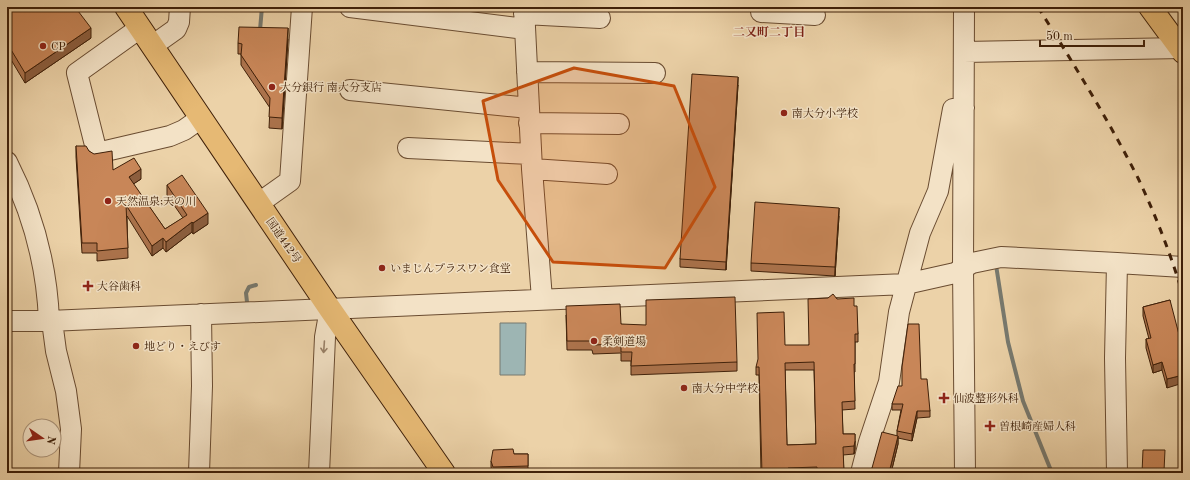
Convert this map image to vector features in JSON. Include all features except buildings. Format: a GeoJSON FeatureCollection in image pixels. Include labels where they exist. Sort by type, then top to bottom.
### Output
{"type":"FeatureCollection","features":[{"type":"Feature","properties":{"kind":"main road","name":"国道442号"},"geometry":{"type":"LineString","coordinates":[[126,7],[330,309],[444,473]]}},
{"type":"Feature","properties":{"kind":"main road"},"geometry":{"type":"LineString","coordinates":[[1150,7],[1182,49]]}},
{"type":"Feature","properties":{"kind":"street"},"geometry":{"type":"LineString","coordinates":[[152,46],[176,29],[179,22],[180,7]]}},
{"type":"Feature","properties":{"kind":"street"},"geometry":{"type":"LineString","coordinates":[[259,203],[290,181],[302,7]]}},
{"type":"Feature","properties":{"kind":"street"},"geometry":{"type":"LineString","coordinates":[[350,7],[524,17],[600,18]]}},
{"type":"Feature","properties":{"kind":"street"},"geometry":{"type":"LineString","coordinates":[[762,7],[761,12],[815,15]]}},
{"type":"Feature","properties":{"kind":"street"},"geometry":{"type":"LineString","coordinates":[[964,7],[963,268],[965,473]]}},
{"type":"Feature","properties":{"kind":"street"},"geometry":{"type":"LineString","coordinates":[[524,17],[531,162],[542,299]]}},
{"type":"Feature","properties":{"kind":"street"},"geometry":{"type":"LineString","coordinates":[[140,28],[77,73],[97,153],[170,136],[184,130],[201,118]]}},
{"type":"Feature","properties":{"kind":"street"},"geometry":{"type":"LineString","coordinates":[[964,52],[1182,49]]}},
{"type":"Feature","properties":{"kind":"street"},"geometry":{"type":"LineString","coordinates":[[527,72],[655,74]]}},
{"type":"Feature","properties":{"kind":"street"},"geometry":{"type":"LineString","coordinates":[[350,90],[529,115],[619,124]]}},
{"type":"Feature","properties":{"kind":"street"},"geometry":{"type":"LineString","coordinates":[[861,473],[869,442],[889,382],[896,327],[906,284],[920,233],[938,191],[953,109],[964,108]]}},
{"type":"Feature","properties":{"kind":"street"},"geometry":{"type":"LineString","coordinates":[[408,148],[531,162],[607,174]]}},
{"type":"Feature","properties":{"kind":"street"},"geometry":{"type":"LineString","coordinates":[[7,162],[21,191],[39,247],[47,292],[50,321],[66,391],[71,429],[69,473]]}},
{"type":"Feature","properties":{"kind":"street"},"geometry":{"type":"LineString","coordinates":[[7,321],[50,321],[906,284],[955,273],[972,263],[1001,257],[1116,262],[1183,267]]}},
{"type":"Feature","properties":{"kind":"street"},"geometry":{"type":"LineString","coordinates":[[1116,262],[1115,358],[1117,473]]}},
{"type":"Feature","properties":{"kind":"street"},"geometry":{"type":"LineString","coordinates":[[319,473],[324,350],[330,309]]}},
{"type":"Feature","properties":{"kind":"street"},"geometry":{"type":"LineString","coordinates":[[200,473],[202,386],[201,314]]}},
{"type":"Feature","properties":{"kind":"highlighted area"},"geometry":{"type":"Polygon","coordinates":[[[574,68],[674,86],[715,187],[665,268],[553,262],[498,180],[483,101],[574,68]]]}},
{"type":"Feature","properties":{"kind":"water"},"geometry":{"type":"Polygon","coordinates":[[[500,323],[526,323],[525,375],[500,375],[500,323]]]}},
{"type":"Feature","properties":{"kind":"waterway"},"geometry":{"type":"LineString","coordinates":[[260,30],[262,7]]}},
{"type":"Feature","properties":{"kind":"waterway"},"geometry":{"type":"LineString","coordinates":[[996,265],[1008,342],[1023,401],[1052,473]]}},
{"type":"Feature","properties":{"kind":"waterway"},"geometry":{"type":"LineString","coordinates":[[247,302],[246,293],[249,287],[256,285]]}},
{"type":"Feature","properties":{"kind":"railway"},"geometry":{"type":"LineString","coordinates":[[1038,7],[1127,156],[1163,236],[1183,295]]}},
{"type":"Feature","properties":{"kind":"place","name":"CP"},"geometry":{"type":"Point","coordinates":[43,46]}},
{"type":"Feature","properties":{"kind":"place","name":"大分銀行 南大分支店"},"geometry":{"type":"Point","coordinates":[272,87]}},
{"type":"Feature","properties":{"kind":"place","name":"南大分小学校"},"geometry":{"type":"Point","coordinates":[784,113]}},
{"type":"Feature","properties":{"kind":"place","name":"天然温泉;天の川"},"geometry":{"type":"Point","coordinates":[108,201]}},
{"type":"Feature","properties":{"kind":"place","name":"いまじんプラスワン食堂"},"geometry":{"type":"Point","coordinates":[382,268]}},
{"type":"Feature","properties":{"kind":"place","name":"大谷歯科"},"geometry":{"type":"Point","coordinates":[88,286]}},
{"type":"Feature","properties":{"kind":"place","name":"柔剣道場"},"geometry":{"type":"Point","coordinates":[594,341]}},
{"type":"Feature","properties":{"kind":"place","name":"地どり・えびす"},"geometry":{"type":"Point","coordinates":[136,346]}},
{"type":"Feature","properties":{"kind":"place","name":"南大分中学校"},"geometry":{"type":"Point","coordinates":[684,388]}},
{"type":"Feature","properties":{"kind":"place","name":"仙波整形外科"},"geometry":{"type":"Point","coordinates":[944,398]}},
{"type":"Feature","properties":{"kind":"place","name":"曽根崎産婦人科"},"geometry":{"type":"Point","coordinates":[990,426]}},
{"type":"Feature","properties":{"kind":"district","name":"二又町二丁目"},"geometry":{"type":"Point","coordinates":[769,32]}}]}
